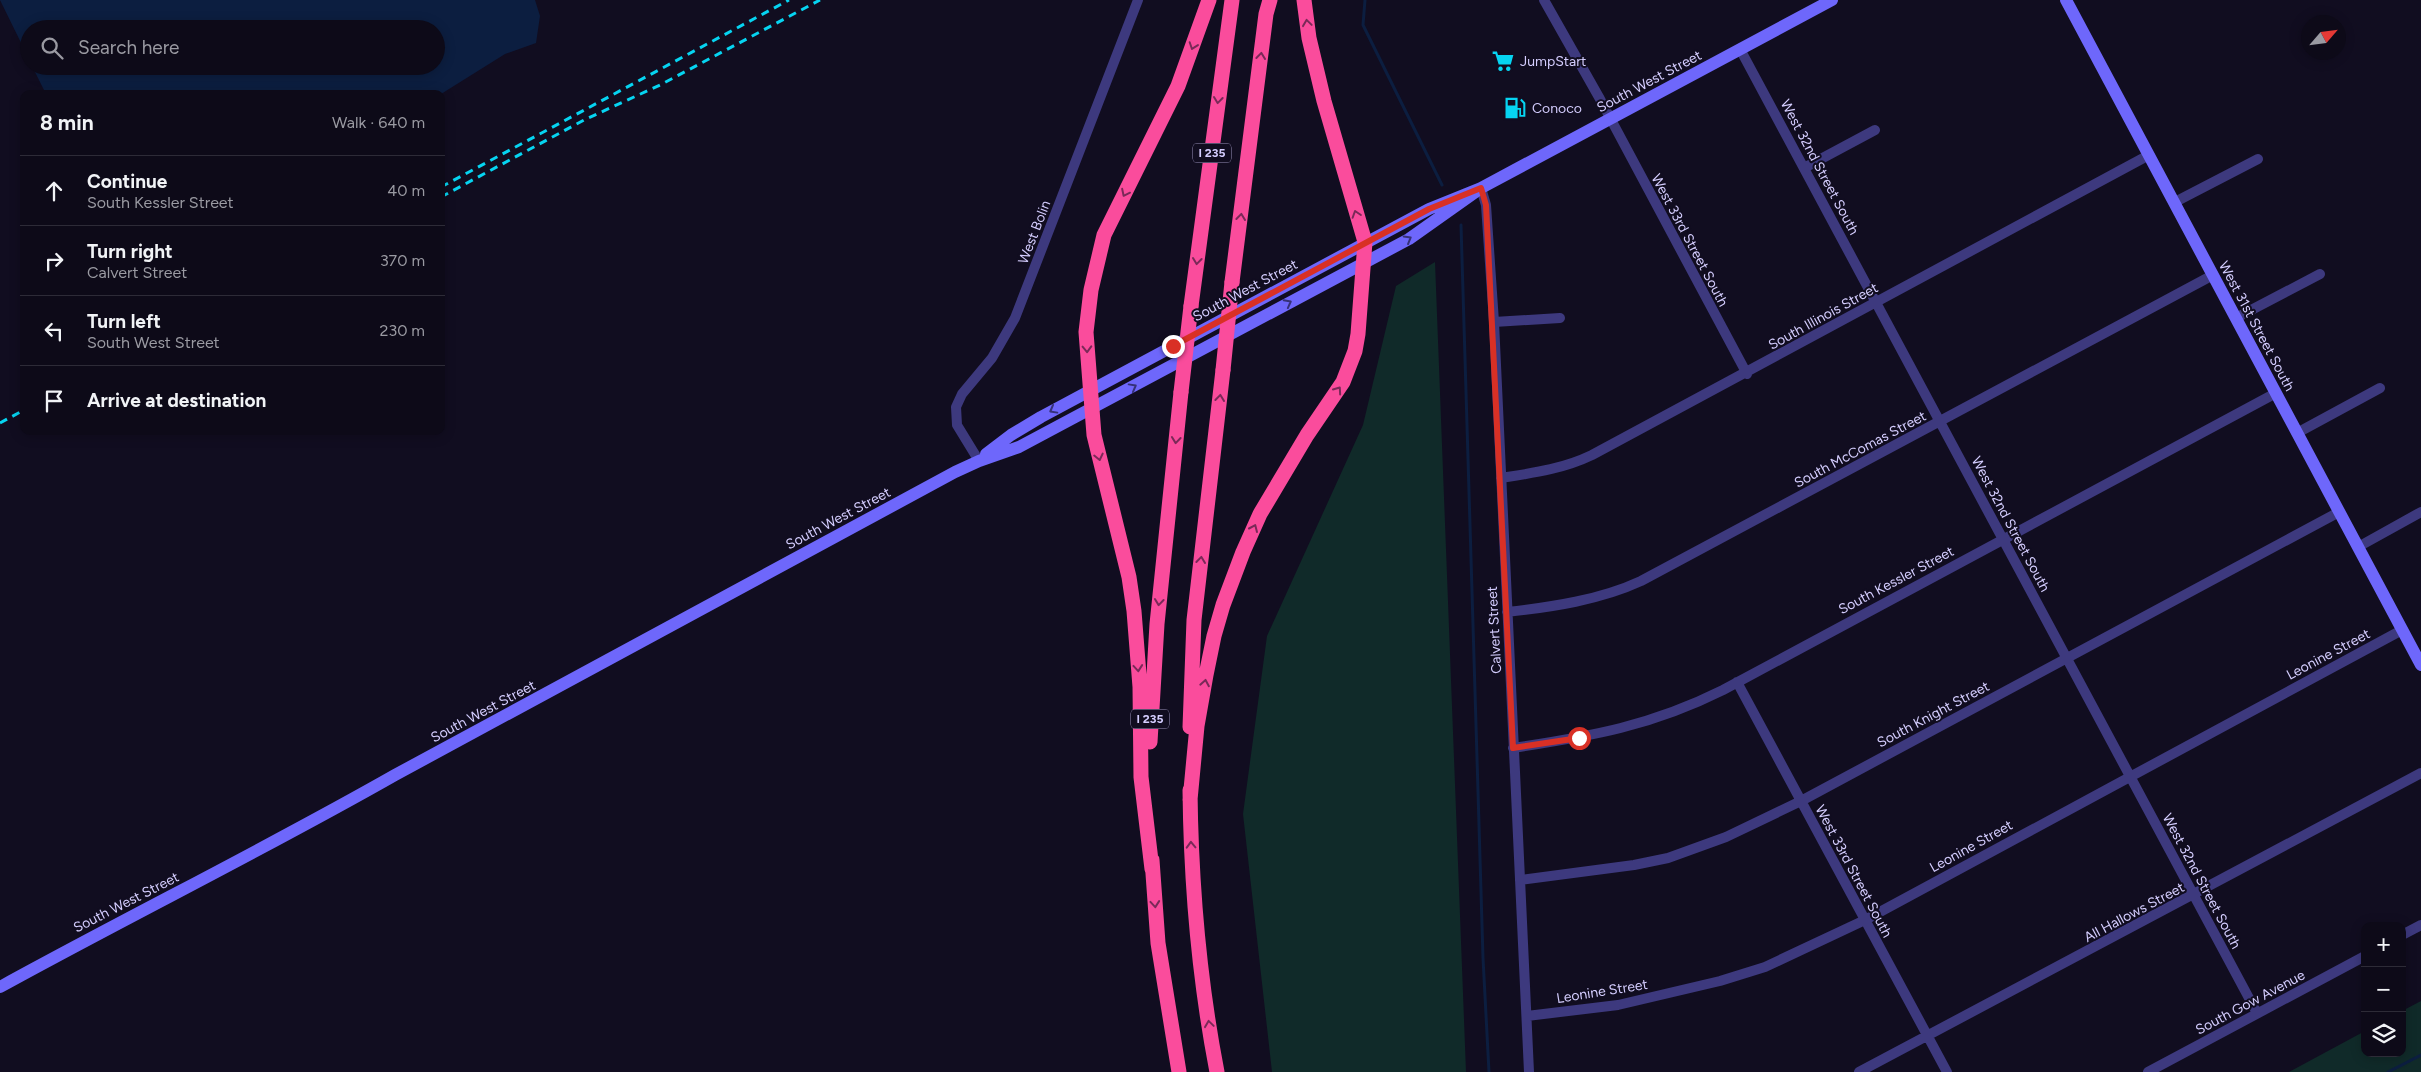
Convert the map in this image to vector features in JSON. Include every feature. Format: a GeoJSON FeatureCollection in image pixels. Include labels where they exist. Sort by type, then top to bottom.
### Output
{"type":"FeatureCollection","features":[{"type":"Feature","properties":{"kind":"highway"},"geometry":{"type":"LineString","coordinates":[[1152,869],[1142,777],[1140,687],[1134,611],[1129,578],[1094,434],[1091,389],[1087,367],[1086,332],[1091,290],[1104,235],[1178,86],[1209,0]]}},
{"type":"Feature","properties":{"kind":"highway","name":"I 235"},"geometry":{"type":"LineString","coordinates":[[1179,1072],[1158,944],[1152,869],[1150,731],[1153,678],[1181,392],[1232,0]]}},
{"type":"Feature","properties":{"kind":"highway","name":"I 235"},"geometry":{"type":"LineString","coordinates":[[1217,1072],[1198,941],[1192,882],[1190,700],[1194,620],[1232,282],[1266,14],[1270,0]]}},
{"type":"Feature","properties":{"kind":"highway"},"geometry":{"type":"LineString","coordinates":[[1190,800],[1197,726],[1204,683],[1223,605],[1260,514],[1307,435],[1343,382],[1355,351],[1358,334],[1365,262],[1365,242],[1321,92],[1309,38],[1304,0]]}},
{"type":"Feature","properties":{"kind":"street","name":"West Bolin"},"geometry":{"type":"LineString","coordinates":[[979,461],[957,425],[956,407],[962,394],[992,358],[1015,318],[1138,0]]}},
{"type":"Feature","properties":{"kind":"street","name":"West 33rd Street South"},"geometry":{"type":"LineString","coordinates":[[1544,0],[1610,118],[1747,374]]}},
{"type":"Feature","properties":{"kind":"street","name":"South West Street"},"geometry":{"type":"LineString","coordinates":[[979,461],[1011,435],[1091,389],[1429,209],[1481,188],[1832,0]]}},
{"type":"Feature","properties":{"kind":"street","name":"West 31st Street South"},"geometry":{"type":"LineString","coordinates":[[2066,0],[2420,661]]}},
{"type":"Feature","properties":{"kind":"street","name":"West 32nd Street South"},"geometry":{"type":"LineString","coordinates":[[1740,49],[2257,1014]]}},
{"type":"Feature","properties":{"kind":"street"},"geometry":{"type":"LineString","coordinates":[[1804,168],[1875,130]]}},
{"type":"Feature","properties":{"kind":"street","name":"South Illinois Street"},"geometry":{"type":"LineString","coordinates":[[1501,478],[1545,472],[1582,460],[1747,374],[1876,302],[2149,156]]}},
{"type":"Feature","properties":{"kind":"street"},"geometry":{"type":"LineString","coordinates":[[2175,202],[2258,159]]}},
{"type":"Feature","properties":{"kind":"street","name":"South West Street"},"geometry":{"type":"LineString","coordinates":[[0,987],[78,944],[315,821],[752,582],[979,461],[1019,447],[1409,239],[1481,188]]}},
{"type":"Feature","properties":{"kind":"street","name":"Calvert Street"},"geometry":{"type":"LineString","coordinates":[[1481,188],[1486,205],[1494,322],[1529,1072]]}},
{"type":"Feature","properties":{"kind":"street"},"geometry":{"type":"LineString","coordinates":[[2236,318],[2320,274]]}},
{"type":"Feature","properties":{"kind":"street","name":"South McComas Street"},"geometry":{"type":"LineString","coordinates":[[1507,612],[1544,608],[1630,586],[1725,538],[2213,275]]}},
{"type":"Feature","properties":{"kind":"street"},"geometry":{"type":"LineString","coordinates":[[1494,322],[1560,318]]}},
{"type":"Feature","properties":{"kind":"street"},"geometry":{"type":"LineString","coordinates":[[2297,434],[2380,388]]}},
{"type":"Feature","properties":{"kind":"street","name":"South Kessler Street"},"geometry":{"type":"LineString","coordinates":[[1513,748],[1636,726],[1686,708],[2276,393]]}},
{"type":"Feature","properties":{"kind":"street","name":"South Knight Street"},"geometry":{"type":"LineString","coordinates":[[1520,880],[1634,865],[1668,858],[1726,837],[1801,801],[2339,512]]}},
{"type":"Feature","properties":{"kind":"street"},"geometry":{"type":"LineString","coordinates":[[2358,547],[2421,512]]}},
{"type":"Feature","properties":{"kind":"street","name":"Leonine Street"},"geometry":{"type":"LineString","coordinates":[[1527,1016],[1618,1005],[1720,981],[1765,966],[1865,920],[2130,775],[2402,630]]}},
{"type":"Feature","properties":{"kind":"street","name":"West 33rd Street South"},"geometry":{"type":"LineString","coordinates":[[1737,682],[1946,1072]]}},
{"type":"Feature","properties":{"kind":"street","name":"All Hallows Street"},"geometry":{"type":"LineString","coordinates":[[1859,1072],[2194,896],[2421,773]]}},
{"type":"Feature","properties":{"kind":"street"},"geometry":{"type":"LineString","coordinates":[[2406,934],[2421,925]]}},
{"type":"Feature","properties":{"kind":"street","name":"South Gow Avenue"},"geometry":{"type":"LineString","coordinates":[[2148,1072],[2361,958]]}},
{"type":"Feature","properties":{"kind":"green space"},"geometry":{"type":"Polygon","coordinates":[[[1435,262],[1466,1072],[1272,1072],[1243,814],[1267,636],[1363,425],[1396,286],[1435,262]]]}},
{"type":"Feature","properties":{"kind":"green space"},"geometry":{"type":"Polygon","coordinates":[[[2421,1001],[2421,1072],[2289,1072],[2361,1033],[2361,1057],[2406,1057],[2406,1009],[2421,1001]]]}},
{"type":"Feature","properties":{"kind":"water"},"geometry":{"type":"Polygon","coordinates":[[[0,0],[535,0],[540,16],[536,43],[505,54],[445,92],[44,90],[36,75],[445,75],[445,20],[20,20],[20,41],[0,0]]]}},
{"type":"Feature","properties":{"kind":"waterway"},"geometry":{"type":"LineString","coordinates":[[1365,0],[1363,25],[1442,185]]}},
{"type":"Feature","properties":{"kind":"waterway"},"geometry":{"type":"LineString","coordinates":[[1461,225],[1483,958],[1489,1072]]}},
{"type":"Feature","properties":{"kind":"waterway"},"geometry":{"type":"LineString","coordinates":[[2388,1072],[2421,1055]]}},
{"type":"Feature","properties":{"kind":"railway"},"geometry":{"type":"LineString","coordinates":[[445,185],[789,0]]}},
{"type":"Feature","properties":{"kind":"railway"},"geometry":{"type":"LineString","coordinates":[[445,195],[584,120],[660,85],[820,0]]}},
{"type":"Feature","properties":{"kind":"railway"},"geometry":{"type":"LineString","coordinates":[[0,423],[20,412]]}},
{"type":"Feature","properties":{"kind":"place","name":"JumpStart"},"geometry":{"type":"Point","coordinates":[1503,61]}},
{"type":"Feature","properties":{"kind":"place","name":"Conoco"},"geometry":{"type":"Point","coordinates":[1515,108]}},
{"type":"Feature","properties":{"kind":"route"},"geometry":{"type":"LineString","coordinates":[[1173,346],[1429,209],[1481,188],[1486,205],[1494,322],[1513,748],[1579,738]]}}]}
